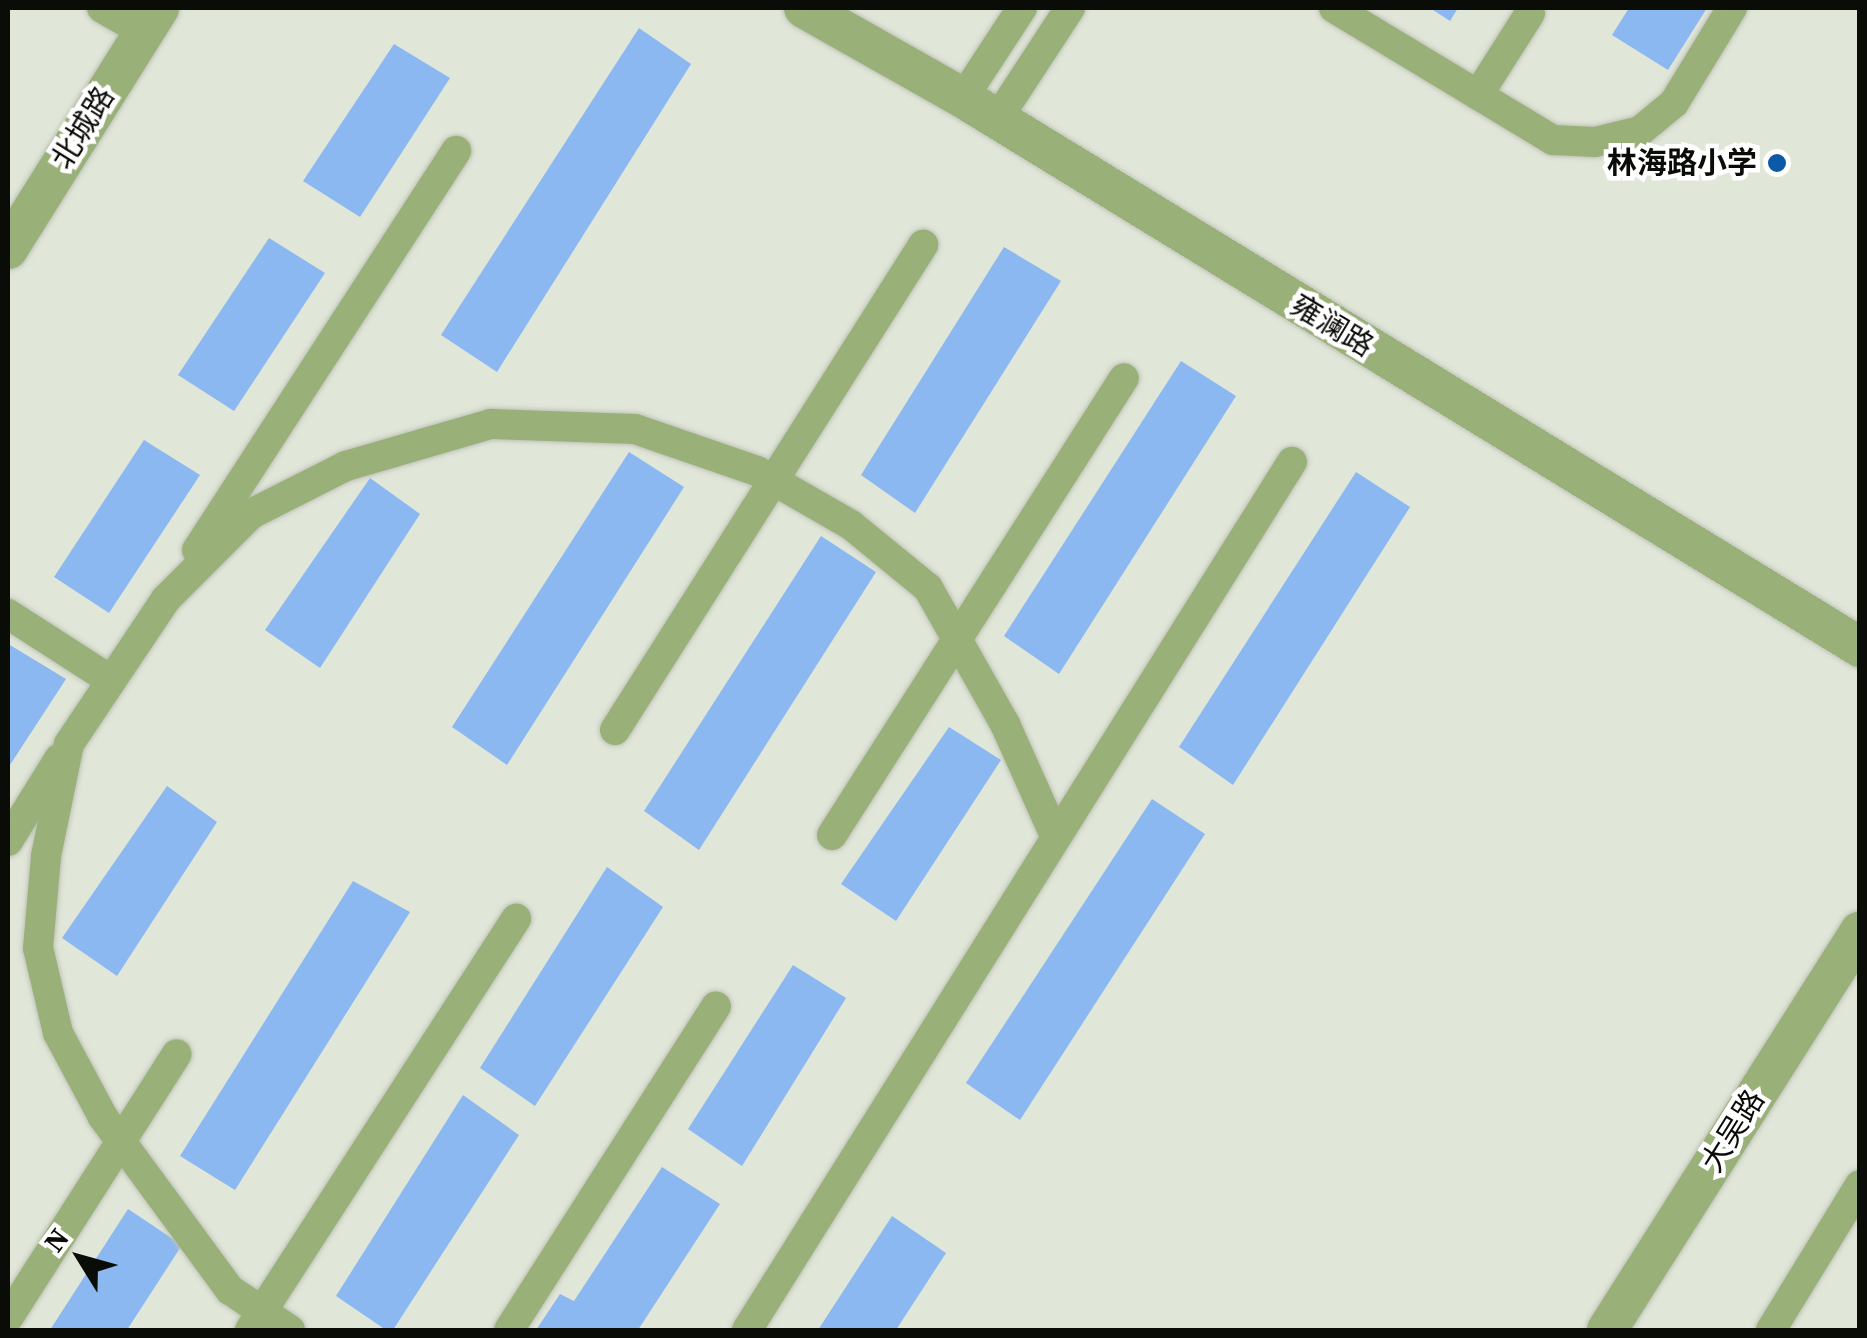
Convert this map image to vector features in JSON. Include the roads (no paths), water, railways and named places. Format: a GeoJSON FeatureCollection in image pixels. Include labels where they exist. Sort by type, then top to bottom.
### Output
{"type":"FeatureCollection","features":[{"type":"Feature","properties":{"kind":"street"},"geometry":{"type":"LineString","coordinates":[[102,8],[151,20]]}},
{"type":"Feature","properties":{"kind":"street","name":"雍澜路"},"geometry":{"type":"LineString","coordinates":[[804,8],[963,98],[1860,647]]}},
{"type":"Feature","properties":{"kind":"street"},"geometry":{"type":"LineString","coordinates":[[963,98],[1022,8]]}},
{"type":"Feature","properties":{"kind":"street"},"geometry":{"type":"LineString","coordinates":[[996,121],[1070,8]]}},
{"type":"Feature","properties":{"kind":"street"},"geometry":{"type":"LineString","coordinates":[[1334,8],[1552,140],[1594,142],[1640,131],[1674,103],[1732,8]]}},
{"type":"Feature","properties":{"kind":"street"},"geometry":{"type":"LineString","coordinates":[[1478,95],[1530,12]]}},
{"type":"Feature","properties":{"kind":"street","name":"北城路"},"geometry":{"type":"LineString","coordinates":[[8,249],[151,20]]}},
{"type":"Feature","properties":{"kind":"street"},"geometry":{"type":"LineString","coordinates":[[8,841],[109,678],[166,599],[456,151]]}},
{"type":"Feature","properties":{"kind":"street"},"geometry":{"type":"LineString","coordinates":[[615,730],[923,245]]}},
{"type":"Feature","properties":{"kind":"street"},"geometry":{"type":"LineString","coordinates":[[832,836],[1124,378]]}},
{"type":"Feature","properties":{"kind":"street"},"geometry":{"type":"LineString","coordinates":[[166,599],[251,514],[346,466],[491,424],[635,429],[774,480],[851,525],[928,588],[1005,724],[1056,836]]}},
{"type":"Feature","properties":{"kind":"street"},"geometry":{"type":"LineString","coordinates":[[746,1330],[1292,462]]}},
{"type":"Feature","properties":{"kind":"street"},"geometry":{"type":"LineString","coordinates":[[8,614],[109,678]]}},
{"type":"Feature","properties":{"kind":"street"},"geometry":{"type":"LineString","coordinates":[[69,744],[46,856],[38,948],[58,1033],[121,1142],[230,1290],[256,1321],[290,1330]]}},
{"type":"Feature","properties":{"kind":"street"},"geometry":{"type":"LineString","coordinates":[[256,1321],[516,919]]}},
{"type":"Feature","properties":{"kind":"street","name":"大吴路"},"geometry":{"type":"LineString","coordinates":[[1618,1327],[1860,931]]}},
{"type":"Feature","properties":{"kind":"street"},"geometry":{"type":"LineString","coordinates":[[509,1330],[716,1006]]}},
{"type":"Feature","properties":{"kind":"street"},"geometry":{"type":"LineString","coordinates":[[8,1318],[177,1054]]}},
{"type":"Feature","properties":{"kind":"street"},"geometry":{"type":"LineString","coordinates":[[1771,1330],[1860,1185]]}},
{"type":"Feature","properties":{"kind":"place","name":"林海路小学"},"geometry":{"type":"Point","coordinates":[1777,163]}}]}
